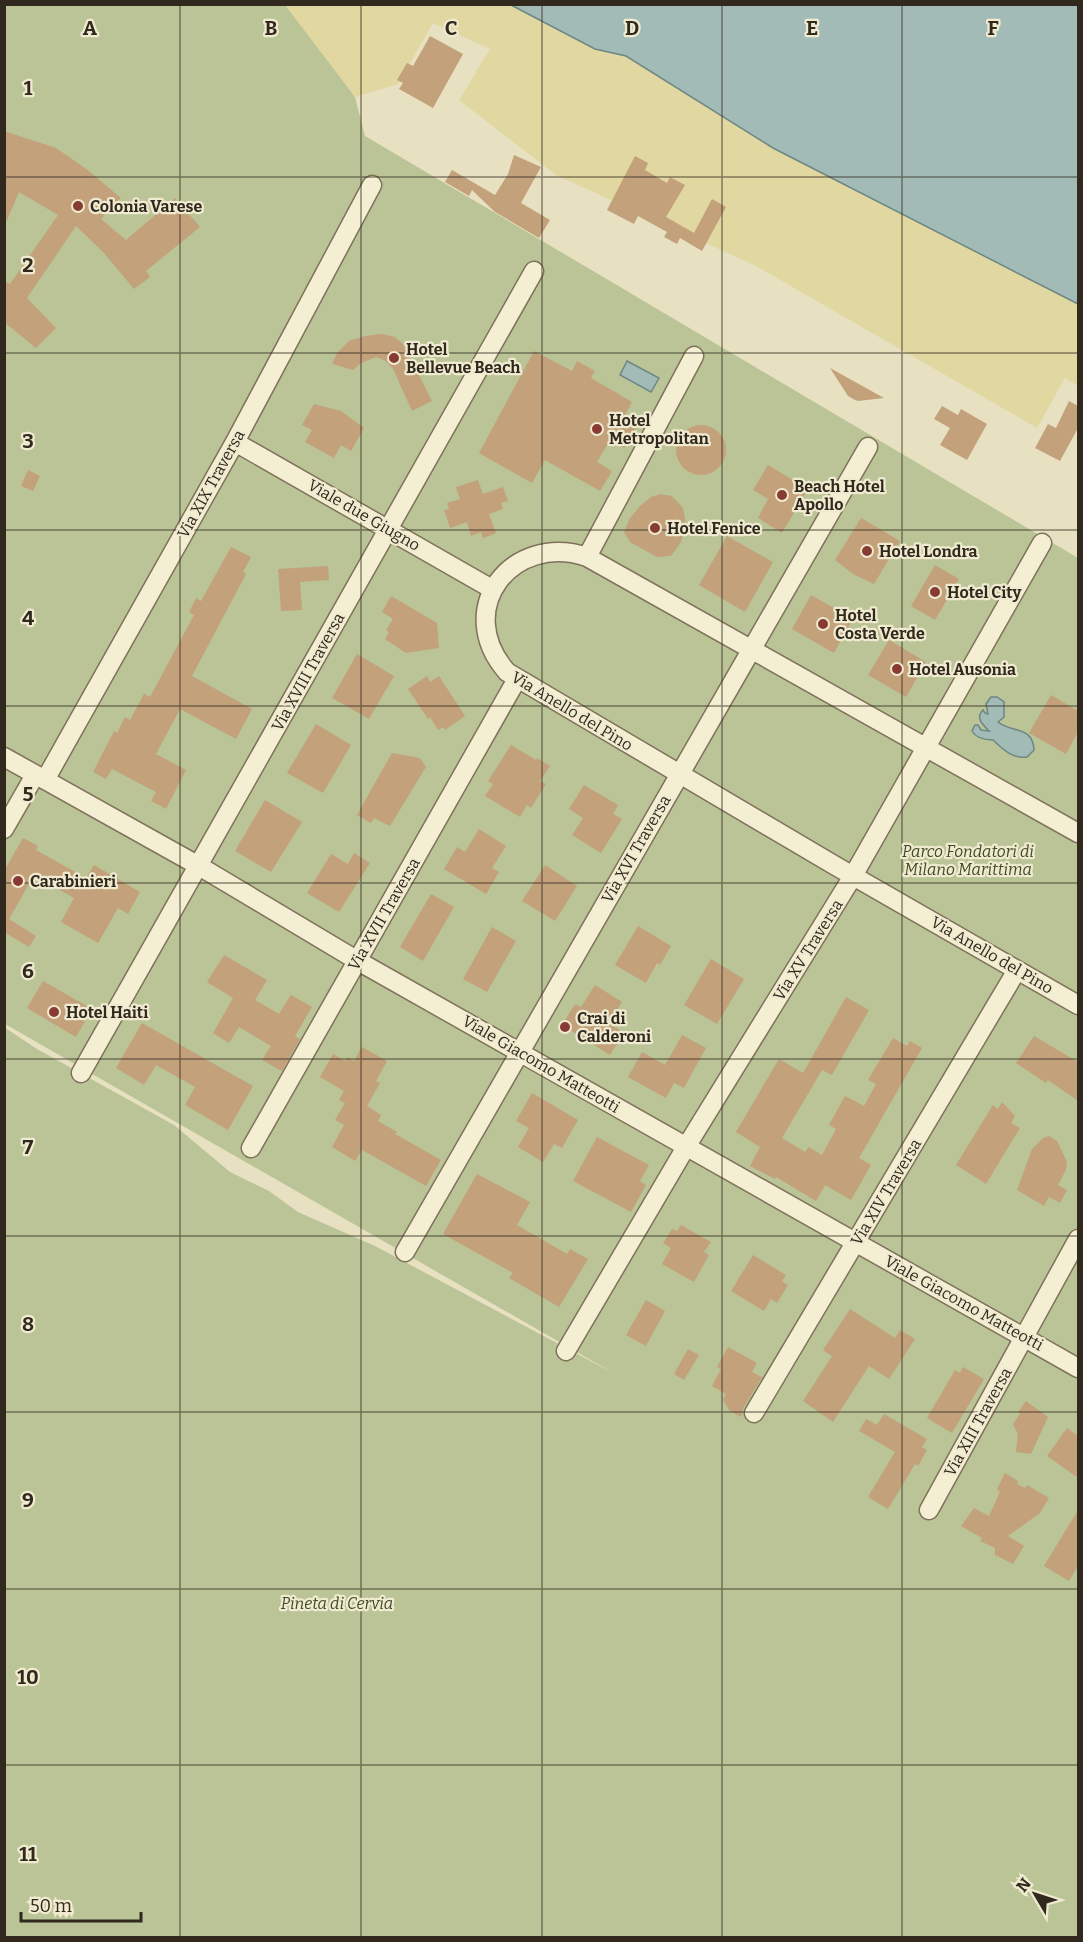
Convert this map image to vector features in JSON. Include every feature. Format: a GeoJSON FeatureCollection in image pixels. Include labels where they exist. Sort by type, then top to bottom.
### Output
{"type":"FeatureCollection","features":[{"type":"Feature","properties":{"kind":"street","name":"Via XIX Traversa"},"geometry":{"type":"LineString","coordinates":[[4,829],[40,777],[235,442],[372,185]]}},
{"type":"Feature","properties":{"kind":"street","name":"Via XVIII Traversa"},"geometry":{"type":"LineString","coordinates":[[81,1073],[534,271]]}},
{"type":"Feature","properties":{"kind":"street"},"geometry":{"type":"LineString","coordinates":[[587,557],[694,356]]}},
{"type":"Feature","properties":{"kind":"street","name":"Viale due Giugno"},"geometry":{"type":"LineString","coordinates":[[235,442],[492,589]]}},
{"type":"Feature","properties":{"kind":"street","name":"Via XVI Traversa"},"geometry":{"type":"LineString","coordinates":[[405,1252],[868,447]]}},
{"type":"Feature","properties":{"kind":"street","name":"Via XV Traversa"},"geometry":{"type":"LineString","coordinates":[[566,1351],[686,1147],[853,876],[1042,543]]}},
{"type":"Feature","properties":{"kind":"street"},"geometry":{"type":"LineString","coordinates":[[492,589],[509,570],[533,556],[549,552],[564,552],[587,557],[1078,833]]}},
{"type":"Feature","properties":{"kind":"street","name":"Via Anello del Pino"},"geometry":{"type":"LineString","coordinates":[[492,589],[486,609],[489,642],[498,662],[507,672],[679,775],[1078,1005]]}},
{"type":"Feature","properties":{"kind":"street","name":"Via XVII Traversa"},"geometry":{"type":"LineString","coordinates":[[251,1148],[517,679]]}},
{"type":"Feature","properties":{"kind":"street","name":"Viale Giacomo Matteotti"},"geometry":{"type":"LineString","coordinates":[[4,758],[199,866],[357,961],[1078,1368]]}},
{"type":"Feature","properties":{"kind":"street","name":"Via XIV Traversa"},"geometry":{"type":"LineString","coordinates":[[754,1413],[1017,970]]}},
{"type":"Feature","properties":{"kind":"street","name":"Via XIII Traversa"},"geometry":{"type":"LineString","coordinates":[[929,1510],[1078,1239]]}},
{"type":"Feature","properties":{"kind":"green space"},"geometry":{"type":"Polygon","coordinates":[[[5,5],[288,5],[355,97],[365,136],[1078,558],[1078,1937],[5,1937],[4,1027],[37,1049],[174,1125],[230,1172],[269,1191],[298,1212],[375,1246],[615,1374],[5,1024],[5,5]]]}},
{"type":"Feature","properties":{"kind":"sand"},"geometry":{"type":"Polygon","coordinates":[[[285,5],[511,5],[595,49],[626,56],[773,148],[1078,304],[1078,386],[1065,378],[1037,428],[756,266],[556,175],[459,100],[490,49],[433,23],[398,84],[355,97],[285,5]]]}},
{"type":"Feature","properties":{"kind":"water"},"geometry":{"type":"Polygon","coordinates":[[[511,5],[1078,5],[1078,304],[773,148],[626,56],[595,49],[511,5]]]}},
{"type":"Feature","properties":{"kind":"water"},"geometry":{"type":"Polygon","coordinates":[[[627,361],[659,378],[651,392],[620,375],[627,361]]]}},
{"type":"Feature","properties":{"kind":"water"},"geometry":{"type":"Polygon","coordinates":[[[991,697],[997,697],[1004,702],[1004,717],[998,722],[1025,733],[1033,742],[1034,750],[1027,757],[1012,755],[993,740],[981,738],[972,731],[975,725],[978,725],[981,730],[989,731],[980,716],[983,710],[988,714],[986,704],[991,697]]]}},
{"type":"Feature","properties":{"kind":"building"},"geometry":{"type":"Polygon","coordinates":[[[430,36],[463,54],[433,108],[399,89],[403,83],[397,80],[407,63],[413,66],[430,36]]]}},
{"type":"Feature","properties":{"kind":"building","name":"Colonia Varese"},"geometry":{"type":"Polygon","coordinates":[[[4,131],[56,148],[85,168],[121,198],[101,219],[126,240],[175,198],[200,227],[146,271],[150,277],[134,289],[104,253],[76,226],[27,298],[56,328],[36,348],[4,322],[4,281],[10,284],[58,215],[19,192],[4,227],[4,131]]]}},
{"type":"Feature","properties":{"kind":"building"},"geometry":{"type":"Polygon","coordinates":[[[514,155],[541,167],[521,203],[550,220],[539,238],[495,212],[472,190],[469,196],[445,182],[452,170],[495,195],[508,174],[514,155]]]}},
{"type":"Feature","properties":{"kind":"building"},"geometry":{"type":"Polygon","coordinates":[[[635,156],[648,163],[645,170],[667,183],[670,177],[685,185],[666,217],[694,233],[712,199],[726,207],[702,251],[680,238],[677,244],[664,237],[667,232],[638,216],[634,224],[607,210],[635,156]]]}},
{"type":"Feature","properties":{"kind":"building"},"geometry":{"type":"Polygon","coordinates":[[[382,334],[395,337],[403,344],[432,401],[412,411],[393,369],[386,361],[376,357],[361,363],[353,370],[332,364],[337,353],[349,341],[382,334]]]}},
{"type":"Feature","properties":{"kind":"building"},"geometry":{"type":"Polygon","coordinates":[[[534,351],[572,371],[577,361],[595,371],[591,378],[632,402],[623,419],[637,427],[624,448],[610,440],[597,462],[612,471],[600,491],[545,460],[532,483],[479,453],[534,351]]]}},
{"type":"Feature","properties":{"kind":"building"},"geometry":{"type":"Polygon","coordinates":[[[830,368],[884,398],[858,401],[853,399],[848,396],[830,368]]]}},
{"type":"Feature","properties":{"kind":"building"},"geometry":{"type":"Polygon","coordinates":[[[1069,401],[1078,406],[1078,428],[1060,461],[1035,448],[1048,424],[1056,428],[1069,401]]]}},
{"type":"Feature","properties":{"kind":"building"},"geometry":{"type":"Polygon","coordinates":[[[314,404],[341,411],[364,428],[351,451],[341,445],[334,458],[305,442],[312,430],[302,425],[314,404]]]}},
{"type":"Feature","properties":{"kind":"building"},"geometry":{"type":"Polygon","coordinates":[[[942,406],[958,415],[961,409],[987,424],[967,460],[940,445],[950,428],[934,419],[942,406]]]}},
{"type":"Feature","properties":{"kind":"building"},"geometry":{"type":"Polygon","coordinates":[[[696,425],[706,425],[719,432],[726,445],[726,455],[719,468],[706,475],[696,475],[687,471],[680,464],[676,455],[676,445],[680,436],[687,429],[696,425]]]}},
{"type":"Feature","properties":{"kind":"building","name":"Beach Hotel Apollo"},"geometry":{"type":"Polygon","coordinates":[[[768,465],[808,489],[782,533],[758,518],[768,499],[753,490],[768,465]]]}},
{"type":"Feature","properties":{"kind":"building"},"geometry":{"type":"Polygon","coordinates":[[[28,470],[40,476],[33,491],[21,486],[28,470]]]}},
{"type":"Feature","properties":{"kind":"building"},"geometry":{"type":"Polygon","coordinates":[[[478,480],[483,494],[503,487],[508,501],[501,503],[503,509],[489,514],[496,533],[483,538],[481,532],[471,536],[467,522],[450,528],[444,510],[449,509],[447,503],[460,499],[456,487],[478,480]]]}},
{"type":"Feature","properties":{"kind":"building","name":"Hotel Fenice"},"geometry":{"type":"Polygon","coordinates":[[[660,494],[672,496],[683,508],[686,524],[681,542],[671,556],[657,557],[630,542],[624,532],[630,518],[640,506],[651,497],[660,494]]]}},
{"type":"Feature","properties":{"kind":"building","name":"Hotel Londra"},"geometry":{"type":"Polygon","coordinates":[[[861,518],[900,541],[874,584],[853,574],[835,560],[861,518]]]}},
{"type":"Feature","properties":{"kind":"building"},"geometry":{"type":"Polygon","coordinates":[[[727,536],[773,562],[745,612],[699,585],[727,536]]]}},
{"type":"Feature","properties":{"kind":"building"},"geometry":{"type":"Polygon","coordinates":[[[231,547],[251,557],[243,572],[246,574],[192,676],[252,709],[236,739],[180,709],[156,754],[186,770],[166,809],[151,801],[156,792],[112,769],[106,779],[93,772],[114,731],[117,733],[125,717],[130,720],[144,694],[150,697],[194,615],[189,612],[196,598],[201,601],[231,547]]]}},
{"type":"Feature","properties":{"kind":"building","name":"Hotel City"},"geometry":{"type":"Polygon","coordinates":[[[935,565],[959,579],[935,620],[911,606],[935,565]]]}},
{"type":"Feature","properties":{"kind":"building"},"geometry":{"type":"Polygon","coordinates":[[[328,566],[329,580],[300,582],[302,610],[281,611],[278,569],[328,566]]]}},
{"type":"Feature","properties":{"kind":"building","name":"Hotel Costa Verde"},"geometry":{"type":"Polygon","coordinates":[[[811,595],[853,619],[834,653],[792,629],[811,595]]]}},
{"type":"Feature","properties":{"kind":"building"},"geometry":{"type":"Polygon","coordinates":[[[391,596],[437,623],[439,648],[406,653],[385,639],[389,632],[386,630],[393,619],[382,612],[391,596]]]}},
{"type":"Feature","properties":{"kind":"building","name":"Hotel Ausonia"},"geometry":{"type":"Polygon","coordinates":[[[889,640],[926,662],[906,697],[868,675],[889,640]]]}},
{"type":"Feature","properties":{"kind":"building"},"geometry":{"type":"Polygon","coordinates":[[[357,654],[394,676],[369,719],[332,698],[357,654]]]}},
{"type":"Feature","properties":{"kind":"building"},"geometry":{"type":"Polygon","coordinates":[[[427,676],[430,682],[439,676],[465,716],[445,730],[443,727],[438,730],[430,717],[428,719],[408,689],[427,676]]]}},
{"type":"Feature","properties":{"kind":"building"},"geometry":{"type":"Polygon","coordinates":[[[1051,695],[1078,711],[1078,732],[1066,754],[1029,733],[1051,695]]]}},
{"type":"Feature","properties":{"kind":"building"},"geometry":{"type":"Polygon","coordinates":[[[316,724],[351,745],[323,793],[287,773],[316,724]]]}},
{"type":"Feature","properties":{"kind":"building"},"geometry":{"type":"Polygon","coordinates":[[[511,745],[550,766],[540,781],[546,784],[531,808],[527,805],[520,817],[485,796],[493,784],[488,781],[511,745]]]}},
{"type":"Feature","properties":{"kind":"building"},"geometry":{"type":"Polygon","coordinates":[[[392,753],[420,758],[426,767],[390,826],[374,818],[371,823],[357,815],[392,753]]]}},
{"type":"Feature","properties":{"kind":"building"},"geometry":{"type":"Polygon","coordinates":[[[584,785],[618,805],[613,814],[622,819],[601,853],[572,835],[583,818],[569,809],[584,785]]]}},
{"type":"Feature","properties":{"kind":"building"},"geometry":{"type":"Polygon","coordinates":[[[265,800],[302,822],[271,872],[235,851],[265,800]]]}},
{"type":"Feature","properties":{"kind":"building"},"geometry":{"type":"Polygon","coordinates":[[[479,829],[506,846],[492,868],[499,872],[486,894],[444,869],[457,847],[465,852],[479,829]]]}},
{"type":"Feature","properties":{"kind":"building"},"geometry":{"type":"Polygon","coordinates":[[[23,838],[38,846],[36,850],[86,878],[94,865],[140,892],[128,914],[118,908],[98,943],[61,922],[74,898],[34,875],[9,919],[36,936],[29,947],[4,932],[4,871],[23,838]]]}},
{"type":"Feature","properties":{"kind":"building"},"geometry":{"type":"Polygon","coordinates":[[[354,853],[370,863],[339,912],[307,893],[331,854],[348,864],[354,853]]]}},
{"type":"Feature","properties":{"kind":"building"},"geometry":{"type":"Polygon","coordinates":[[[545,865],[577,886],[555,921],[522,901],[545,865]]]}},
{"type":"Feature","properties":{"kind":"building"},"geometry":{"type":"Polygon","coordinates":[[[431,894],[454,907],[423,961],[400,947],[431,894]]]}},
{"type":"Feature","properties":{"kind":"building"},"geometry":{"type":"Polygon","coordinates":[[[638,926],[671,946],[660,965],[657,963],[646,983],[615,965],[638,926]]]}},
{"type":"Feature","properties":{"kind":"building"},"geometry":{"type":"Polygon","coordinates":[[[492,927],[516,941],[487,992],[463,979],[492,927]]]}},
{"type":"Feature","properties":{"kind":"building"},"geometry":{"type":"Polygon","coordinates":[[[224,955],[267,980],[255,1000],[279,1014],[291,995],[312,1007],[295,1036],[300,1039],[282,1071],[262,1060],[271,1046],[239,1027],[229,1043],[213,1033],[233,998],[207,982],[224,955]]]}},
{"type":"Feature","properties":{"kind":"building"},"geometry":{"type":"Polygon","coordinates":[[[711,959],[744,979],[717,1024],[684,1005],[711,959]]]}},
{"type":"Feature","properties":{"kind":"building"},"geometry":{"type":"Polygon","coordinates":[[[43,981],[92,1009],[76,1037],[27,1008],[43,981]]]}},
{"type":"Feature","properties":{"kind":"building"},"geometry":{"type":"Polygon","coordinates":[[[595,985],[622,1002],[609,1023],[624,1033],[610,1055],[562,1025],[575,1004],[581,1007],[595,985]]]}},
{"type":"Feature","properties":{"kind":"building"},"geometry":{"type":"Polygon","coordinates":[[[846,997],[869,1010],[832,1075],[822,1070],[782,1138],[805,1152],[809,1147],[822,1155],[836,1129],[829,1125],[845,1096],[864,1106],[876,1084],[868,1080],[893,1038],[907,1046],[910,1041],[922,1048],[859,1158],[871,1165],[851,1200],[825,1185],[816,1201],[776,1177],[775,1179],[750,1166],[760,1147],[736,1132],[779,1059],[803,1073],[846,997]]]}},
{"type":"Feature","properties":{"kind":"building"},"geometry":{"type":"Polygon","coordinates":[[[142,1023],[253,1086],[228,1130],[185,1105],[195,1087],[156,1065],[144,1085],[116,1068],[142,1023]]]}},
{"type":"Feature","properties":{"kind":"building"},"geometry":{"type":"Polygon","coordinates":[[[682,1035],[706,1048],[684,1088],[674,1083],[666,1098],[628,1077],[642,1052],[665,1065],[682,1035]]]}},
{"type":"Feature","properties":{"kind":"building"},"geometry":{"type":"Polygon","coordinates":[[[1034,1036],[1078,1062],[1078,1101],[1048,1080],[1046,1083],[1016,1063],[1034,1036]]]}},
{"type":"Feature","properties":{"kind":"building"},"geometry":{"type":"Polygon","coordinates":[[[362,1047],[387,1061],[376,1081],[380,1083],[367,1106],[381,1115],[378,1121],[397,1132],[395,1134],[441,1160],[426,1186],[362,1150],[355,1161],[332,1147],[344,1125],[335,1120],[345,1103],[339,1100],[344,1091],[320,1077],[333,1054],[345,1061],[347,1057],[354,1061],[362,1047]]]}},
{"type":"Feature","properties":{"kind":"building"},"geometry":{"type":"Polygon","coordinates":[[[532,1093],[578,1120],[562,1148],[554,1144],[543,1162],[518,1147],[529,1128],[516,1121],[532,1093]]]}},
{"type":"Feature","properties":{"kind":"building"},"geometry":{"type":"Polygon","coordinates":[[[1002,1102],[1015,1116],[1011,1123],[1020,1128],[986,1184],[956,1165],[993,1105],[998,1109],[1002,1102]]]}},
{"type":"Feature","properties":{"kind":"building"},"geometry":{"type":"Polygon","coordinates":[[[1049,1136],[1057,1141],[1067,1162],[1066,1170],[1058,1185],[1067,1190],[1060,1203],[1049,1197],[1044,1206],[1017,1190],[1032,1149],[1043,1138],[1049,1136]]]}},
{"type":"Feature","properties":{"kind":"building"},"geometry":{"type":"Polygon","coordinates":[[[597,1137],[649,1165],[640,1181],[646,1185],[631,1212],[573,1181],[597,1137]]]}},
{"type":"Feature","properties":{"kind":"building"},"geometry":{"type":"Polygon","coordinates":[[[477,1174],[530,1202],[517,1225],[567,1254],[570,1249],[588,1259],[559,1307],[509,1278],[513,1273],[443,1234],[477,1174]]]}},
{"type":"Feature","properties":{"kind":"building"},"geometry":{"type":"Polygon","coordinates":[[[681,1225],[711,1242],[704,1252],[709,1255],[694,1282],[662,1264],[671,1248],[663,1243],[672,1229],[677,1231],[681,1225]]]}},
{"type":"Feature","properties":{"kind":"building"},"geometry":{"type":"Polygon","coordinates":[[[753,1255],[786,1275],[782,1281],[788,1285],[777,1303],[771,1299],[764,1311],[731,1291],[753,1255]]]}},
{"type":"Feature","properties":{"kind":"building"},"geometry":{"type":"Polygon","coordinates":[[[646,1300],[665,1311],[646,1346],[626,1335],[646,1300]]]}},
{"type":"Feature","properties":{"kind":"building"},"geometry":{"type":"Polygon","coordinates":[[[850,1309],[895,1338],[900,1330],[915,1339],[889,1379],[869,1366],[833,1422],[803,1401],[832,1356],[823,1350],[850,1309]]]}},
{"type":"Feature","properties":{"kind":"building"},"geometry":{"type":"Polygon","coordinates":[[[728,1347],[757,1363],[752,1372],[762,1377],[744,1407],[741,1417],[729,1410],[723,1400],[726,1394],[712,1386],[721,1369],[717,1367],[728,1347]]]}},
{"type":"Feature","properties":{"kind":"building"},"geometry":{"type":"Polygon","coordinates":[[[688,1349],[699,1355],[684,1380],[674,1374],[688,1349]]]}},
{"type":"Feature","properties":{"kind":"building"},"geometry":{"type":"Polygon","coordinates":[[[963,1367],[984,1379],[952,1433],[927,1418],[955,1370],[960,1373],[963,1367]]]}},
{"type":"Feature","properties":{"kind":"building"},"geometry":{"type":"Polygon","coordinates":[[[1026,1401],[1048,1417],[1031,1454],[1016,1452],[1018,1434],[1013,1424],[1026,1401]]]}},
{"type":"Feature","properties":{"kind":"building"},"geometry":{"type":"Polygon","coordinates":[[[884,1414],[927,1439],[922,1447],[927,1450],[918,1466],[915,1464],[888,1509],[868,1497],[895,1452],[859,1431],[866,1419],[877,1425],[884,1414]]]}},
{"type":"Feature","properties":{"kind":"building"},"geometry":{"type":"Polygon","coordinates":[[[1067,1428],[1078,1436],[1078,1478],[1047,1456],[1067,1428]]]}},
{"type":"Feature","properties":{"kind":"building"},"geometry":{"type":"Polygon","coordinates":[[[1005,1473],[1018,1481],[1017,1484],[1025,1488],[1027,1485],[1049,1498],[1040,1513],[1008,1536],[1024,1546],[1013,1564],[995,1555],[995,1548],[980,1541],[982,1538],[961,1526],[974,1508],[989,1516],[1000,1492],[997,1489],[1005,1473]]]}},
{"type":"Feature","properties":{"kind":"building"},"geometry":{"type":"Polygon","coordinates":[[[1078,1510],[1078,1566],[1069,1581],[1044,1566],[1078,1510]]]}},
{"type":"Feature","properties":{"kind":"place","name":"Colonia Varese"},"geometry":{"type":"Point","coordinates":[78,206]}},
{"type":"Feature","properties":{"kind":"place","name":"Hotel Bellevue Beach"},"geometry":{"type":"Point","coordinates":[394,358]}},
{"type":"Feature","properties":{"kind":"place","name":"Hotel Metropolitan"},"geometry":{"type":"Point","coordinates":[597,429]}},
{"type":"Feature","properties":{"kind":"place","name":"Beach Hotel Apollo"},"geometry":{"type":"Point","coordinates":[782,495]}},
{"type":"Feature","properties":{"kind":"place","name":"Hotel Fenice"},"geometry":{"type":"Point","coordinates":[655,528]}},
{"type":"Feature","properties":{"kind":"place","name":"Hotel Londra"},"geometry":{"type":"Point","coordinates":[867,551]}},
{"type":"Feature","properties":{"kind":"place","name":"Hotel City"},"geometry":{"type":"Point","coordinates":[935,592]}},
{"type":"Feature","properties":{"kind":"place","name":"Hotel Costa Verde"},"geometry":{"type":"Point","coordinates":[823,624]}},
{"type":"Feature","properties":{"kind":"place","name":"Hotel Ausonia"},"geometry":{"type":"Point","coordinates":[897,669]}},
{"type":"Feature","properties":{"kind":"place","name":"Carabinieri"},"geometry":{"type":"Point","coordinates":[18,881]}},
{"type":"Feature","properties":{"kind":"place","name":"Hotel Haiti"},"geometry":{"type":"Point","coordinates":[54,1012]}},
{"type":"Feature","properties":{"kind":"place","name":"Crai di Calderoni"},"geometry":{"type":"Point","coordinates":[565,1027]}},
{"type":"Feature","properties":{"kind":"park label","name":"Parco Fondatori di Milano Marittima"},"geometry":{"type":"Point","coordinates":[968,860]}},
{"type":"Feature","properties":{"kind":"park label","name":"Pineta di Cervia"},"geometry":{"type":"Point","coordinates":[337,1603]}}]}
